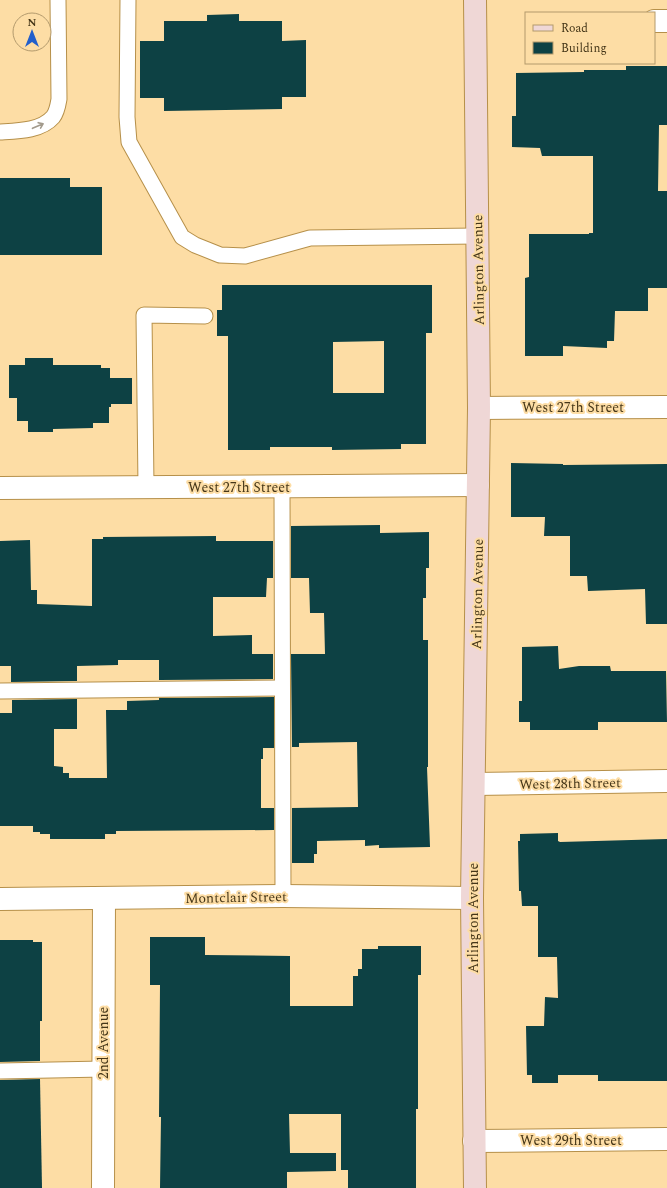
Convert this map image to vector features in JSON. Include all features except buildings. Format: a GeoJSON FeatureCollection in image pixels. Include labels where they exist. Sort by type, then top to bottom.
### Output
{"type":"FeatureCollection","features":[{"type":"Feature","properties":{"kind":"main road","name":"Arlington Avenue"},"geometry":{"type":"LineString","coordinates":[[475,0],[479,408],[472,898],[475,1188]]}},
{"type":"Feature","properties":{"kind":"street"},"geometry":{"type":"LineString","coordinates":[[655,21],[667,21]]}},
{"type":"Feature","properties":{"kind":"street","name":"West 27th Street"},"geometry":{"type":"LineString","coordinates":[[479,408],[667,407]]}},
{"type":"Feature","properties":{"kind":"street","name":"West 27th Street"},"geometry":{"type":"LineString","coordinates":[[0,488],[478,485]]}},
{"type":"Feature","properties":{"kind":"street","name":"West 28th Street"},"geometry":{"type":"LineString","coordinates":[[474,784],[667,782]]}},
{"type":"Feature","properties":{"kind":"street","name":"Montclair Street"},"geometry":{"type":"LineString","coordinates":[[0,899],[284,896],[472,898]]}},
{"type":"Feature","properties":{"kind":"street","name":"2nd Avenue"},"geometry":{"type":"LineString","coordinates":[[103,1188],[104,899]]}},
{"type":"Feature","properties":{"kind":"street","name":"West 29th Street"},"geometry":{"type":"LineString","coordinates":[[474,1140],[667,1139]]}},
{"type":"Feature","properties":{"kind":"lane"},"geometry":{"type":"LineString","coordinates":[[0,132],[25,130],[42,125],[53,117],[57,109],[60,99],[58,0]]}},
{"type":"Feature","properties":{"kind":"lane"},"geometry":{"type":"LineString","coordinates":[[128,0],[127,117],[129,142],[182,237],[195,246],[220,255],[245,256],[310,238],[477,236]]}},
{"type":"Feature","properties":{"kind":"lane"},"geometry":{"type":"LineString","coordinates":[[146,487],[144,315],[205,316]]}},
{"type":"Feature","properties":{"kind":"lane"},"geometry":{"type":"LineString","coordinates":[[282,487],[284,896]]}},
{"type":"Feature","properties":{"kind":"lane"},"geometry":{"type":"LineString","coordinates":[[0,691],[282,688]]}},
{"type":"Feature","properties":{"kind":"lane"},"geometry":{"type":"LineString","coordinates":[[0,1071],[104,1069]]}}]}
